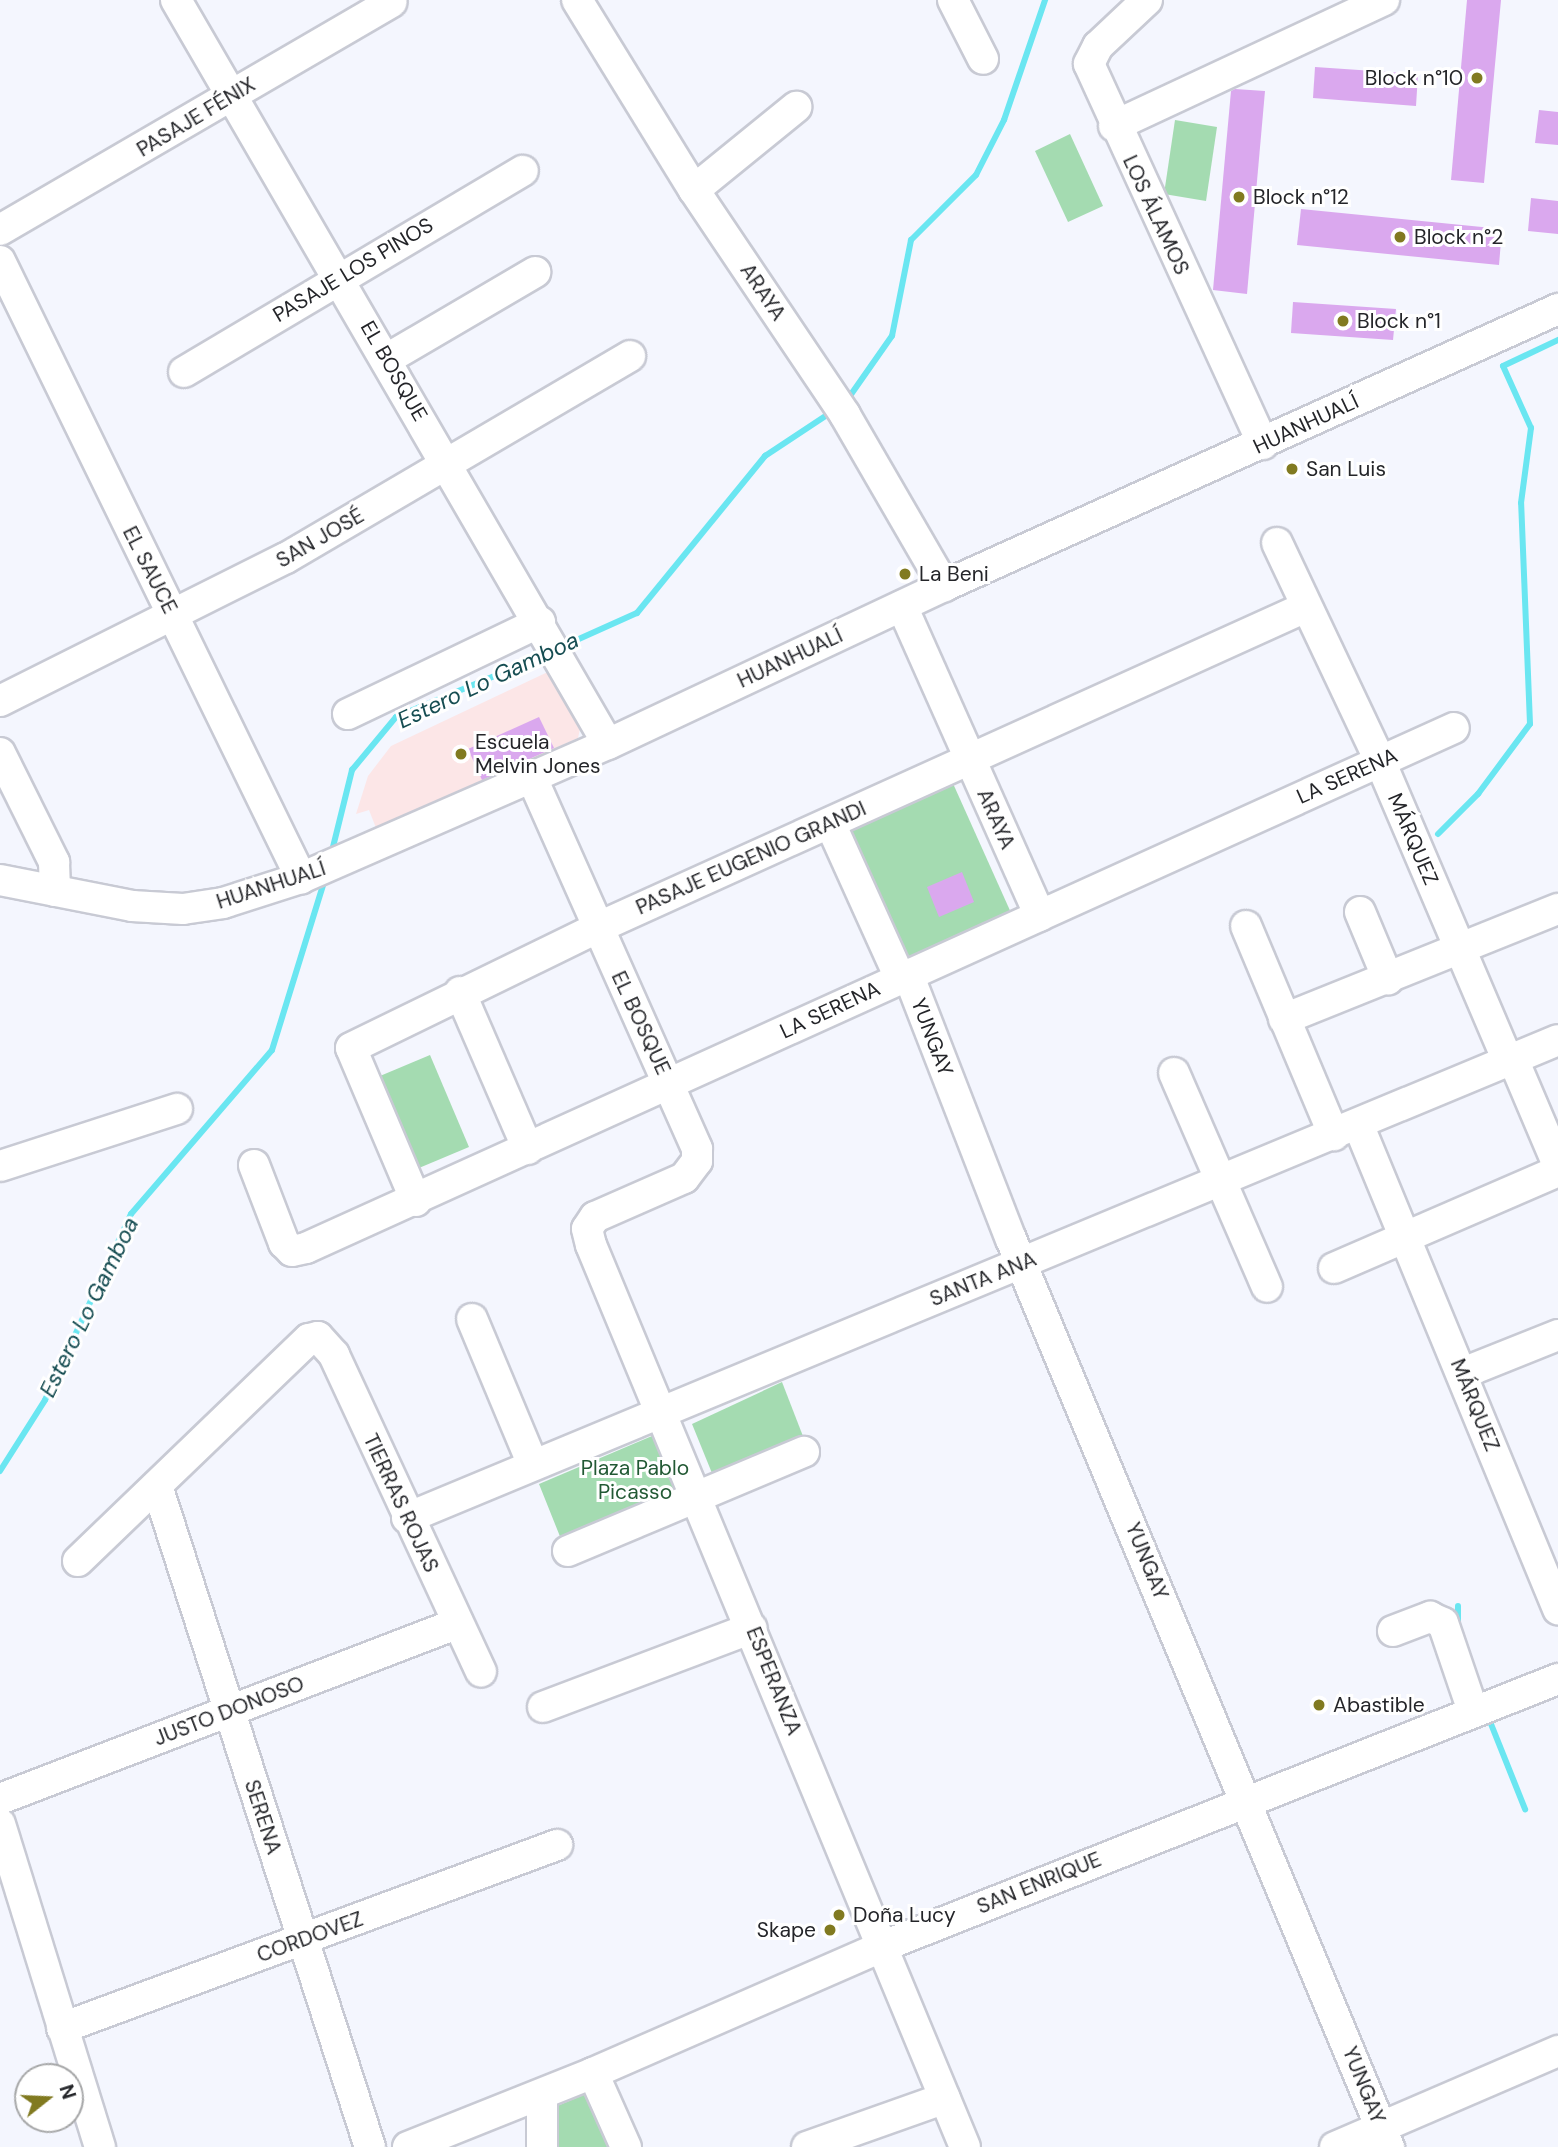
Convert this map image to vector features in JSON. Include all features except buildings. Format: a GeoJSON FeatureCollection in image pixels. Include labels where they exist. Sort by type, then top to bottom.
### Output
{"type":"FeatureCollection","features":[{"type":"Feature","properties":{"kind":"street","name":"EL BOSQUE"},"geometry":{"type":"LineString","coordinates":[[176,0],[340,277],[608,744]]}},
{"type":"Feature","properties":{"kind":"street","name":"ARAYA"},"geometry":{"type":"LineString","coordinates":[[578,0],[694,190],[845,415],[944,586]]}},
{"type":"Feature","properties":{"kind":"street"},"geometry":{"type":"LineString","coordinates":[[953,0],[983,59]]}},
{"type":"Feature","properties":{"kind":"street","name":"LOS ÁLAMOS"},"geometry":{"type":"LineString","coordinates":[[1146,0],[1098,46],[1089,64],[1114,126],[1263,444]]}},
{"type":"Feature","properties":{"kind":"street"},"geometry":{"type":"LineString","coordinates":[[1114,126],[1384,0]]}},
{"type":"Feature","properties":{"kind":"street","name":"PASAJE FÉNIX"},"geometry":{"type":"LineString","coordinates":[[0,230],[109,170],[232,94],[391,2]]}},
{"type":"Feature","properties":{"kind":"street"},"geometry":{"type":"LineString","coordinates":[[694,190],[796,107]]}},
{"type":"Feature","properties":{"kind":"street","name":"PASAJE LOS PINOS"},"geometry":{"type":"LineString","coordinates":[[184,372],[340,277],[523,171]]}},
{"type":"Feature","properties":{"kind":"street","name":"EL SAUCE"},"geometry":{"type":"LineString","coordinates":[[0,261],[174,617],[309,875]]}},
{"type":"Feature","properties":{"kind":"street"},"geometry":{"type":"LineString","coordinates":[[387,359],[535,272]]}},
{"type":"Feature","properties":{"kind":"street","name":"HUANHUALÍ"},"geometry":{"type":"LineString","coordinates":[[0,880],[132,906],[183,909],[223,903],[309,875],[608,744],[944,586],[1558,309]]}},
{"type":"Feature","properties":{"kind":"street","name":"SAN JOSÉ"},"geometry":{"type":"LineString","coordinates":[[0,701],[174,617],[286,558],[631,356]]}},
{"type":"Feature","properties":{"kind":"street","name":"MÁRQUEZ"},"geometry":{"type":"LineString","coordinates":[[1277,543],[1380,761],[1461,951],[1558,1165]]}},
{"type":"Feature","properties":{"kind":"street","name":"ARAYA"},"geometry":{"type":"LineString","coordinates":[[902,606],[1040,916]]}},
{"type":"Feature","properties":{"kind":"street","name":"PASAJE EUGENIO GRANDI"},"geometry":{"type":"LineString","coordinates":[[416,1201],[351,1048],[460,992],[1306,607]]}},
{"type":"Feature","properties":{"kind":"street"},"geometry":{"type":"LineString","coordinates":[[348,714],[542,626]]}},
{"type":"Feature","properties":{"kind":"street","name":"LA SERENA"},"geometry":{"type":"LineString","coordinates":[[254,1165],[284,1243],[292,1251],[416,1201],[668,1083],[1454,728]]}},
{"type":"Feature","properties":{"kind":"street"},"geometry":{"type":"LineString","coordinates":[[0,753],[54,862],[55,891]]}},
{"type":"Feature","properties":{"kind":"street","name":"EL BOSQUE"},"geometry":{"type":"LineString","coordinates":[[532,778],[697,1149],[692,1170],[684,1178],[595,1217]]}},
{"type":"Feature","properties":{"kind":"street","name":"YUNGAY"},"geometry":{"type":"LineString","coordinates":[[830,822],[904,976],[1385,2137]]}},
{"type":"Feature","properties":{"kind":"street"},"geometry":{"type":"LineString","coordinates":[[1284,1019],[1461,951],[1558,909]]}},
{"type":"Feature","properties":{"kind":"street"},"geometry":{"type":"LineString","coordinates":[[1360,912],[1388,979]]}},
{"type":"Feature","properties":{"kind":"street","name":"MÁRQUEZ"},"geometry":{"type":"LineString","coordinates":[[1246,926],[1284,1019],[1404,1236],[1558,1609]]}},
{"type":"Feature","properties":{"kind":"street"},"geometry":{"type":"LineString","coordinates":[[460,992],[528,1149]]}},
{"type":"Feature","properties":{"kind":"street","name":"SANTA ANA"},"geometry":{"type":"LineString","coordinates":[[407,1518],[1224,1181],[1558,1040]]}},
{"type":"Feature","properties":{"kind":"street"},"geometry":{"type":"LineString","coordinates":[[1174,1073],[1224,1181],[1267,1287]]}},
{"type":"Feature","properties":{"kind":"street"},"geometry":{"type":"LineString","coordinates":[[0,1166],[177,1109]]}},
{"type":"Feature","properties":{"kind":"street"},"geometry":{"type":"LineString","coordinates":[[1334,1268],[1558,1171]]}},
{"type":"Feature","properties":{"kind":"street","name":"ESPERANZA"},"geometry":{"type":"LineString","coordinates":[[595,1217],[587,1228],[591,1245],[699,1497],[965,2147]]}},
{"type":"Feature","properties":{"kind":"street"},"geometry":{"type":"LineString","coordinates":[[472,1319],[533,1465]]}},
{"type":"Feature","properties":{"kind":"street"},"geometry":{"type":"LineString","coordinates":[[1462,1373],[1558,1335]]}},
{"type":"Feature","properties":{"kind":"street","name":"TIERRAS ROJAS"},"geometry":{"type":"LineString","coordinates":[[157,1486],[309,1339],[318,1337],[334,1355],[407,1518],[481,1671]]}},
{"type":"Feature","properties":{"kind":"street"},"geometry":{"type":"LineString","coordinates":[[568,1551],[804,1452]]}},
{"type":"Feature","properties":{"kind":"street"},"geometry":{"type":"LineString","coordinates":[[78,1561],[157,1486]]}},
{"type":"Feature","properties":{"kind":"street","name":"SERENA"},"geometry":{"type":"LineString","coordinates":[[157,1486],[370,2147]]}},
{"type":"Feature","properties":{"kind":"street"},"geometry":{"type":"LineString","coordinates":[[1393,1631],[1430,1617],[1443,1623],[1473,1711]]}},
{"type":"Feature","properties":{"kind":"street","name":"JUSTO DONOSO"},"geometry":{"type":"LineString","coordinates":[[0,1799],[457,1624]]}},
{"type":"Feature","properties":{"kind":"street"},"geometry":{"type":"LineString","coordinates":[[543,1707],[752,1628]]}},
{"type":"Feature","properties":{"kind":"street","name":"SAN ENRIQUE"},"geometry":{"type":"LineString","coordinates":[[408,2147],[542,2095],[881,1947],[1558,1679]]}},
{"type":"Feature","properties":{"kind":"street"},"geometry":{"type":"LineString","coordinates":[[0,1824],[100,2147]]}},
{"type":"Feature","properties":{"kind":"street","name":"CORDOVEZ"},"geometry":{"type":"LineString","coordinates":[[62,2028],[557,1845]]}},
{"type":"Feature","properties":{"kind":"street"},"geometry":{"type":"LineString","coordinates":[[1335,2147],[1385,2137],[1558,2051]]}},
{"type":"Feature","properties":{"kind":"street"},"geometry":{"type":"LineString","coordinates":[[593,2073],[625,2147]]}},
{"type":"Feature","properties":{"kind":"street"},"geometry":{"type":"LineString","coordinates":[[542,2095],[542,2147]]}},
{"type":"Feature","properties":{"kind":"street"},"geometry":{"type":"LineString","coordinates":[[807,2147],[946,2098]]}},
{"type":"Feature","properties":{"kind":"shaded area","name":"Escuela Melvin Jones"},"geometry":{"type":"Polygon","coordinates":[[[552,670],[580,729],[578,738],[376,828],[369,810],[356,814],[368,776],[391,746],[552,670]]]}},
{"type":"Feature","properties":{"kind":"green space"},"geometry":{"type":"Polygon","coordinates":[[[1175,120],[1217,127],[1206,201],[1164,194],[1175,120]]]}},
{"type":"Feature","properties":{"kind":"green space"},"geometry":{"type":"Polygon","coordinates":[[[1070,134],[1103,206],[1068,222],[1035,151],[1070,134]]]}},
{"type":"Feature","properties":{"kind":"green space"},"geometry":{"type":"Polygon","coordinates":[[[951,779],[1012,915],[909,961],[848,826],[951,779]]]}},
{"type":"Feature","properties":{"kind":"green space"},"geometry":{"type":"Polygon","coordinates":[[[430,1055],[469,1147],[419,1168],[380,1076],[430,1055]]]}},
{"type":"Feature","properties":{"kind":"green space","name":"Plaza Pablo Picasso"},"geometry":{"type":"Polygon","coordinates":[[[782,1382],[806,1444],[716,1483],[692,1424],[782,1382]]]}},
{"type":"Feature","properties":{"kind":"green space","name":"Plaza Pablo Picasso"},"geometry":{"type":"Polygon","coordinates":[[[652,1436],[680,1499],[563,1544],[539,1484],[652,1436]]]}},
{"type":"Feature","properties":{"kind":"green space"},"geometry":{"type":"Polygon","coordinates":[[[593,2091],[616,2147],[557,2147],[557,2106],[593,2091]]]}},
{"type":"Feature","properties":{"kind":"waterway","name":"Estero Lo Gamboa"},"geometry":{"type":"LineString","coordinates":[[845,403],[892,336],[911,240],[976,175],[1004,120],[1045,0]]}},
{"type":"Feature","properties":{"kind":"waterway"},"geometry":{"type":"LineString","coordinates":[[1438,834],[1478,794],[1530,724],[1521,503],[1531,428],[1503,366],[1558,340]]}},
{"type":"Feature","properties":{"kind":"waterway","name":"Estero Lo Gamboa"},"geometry":{"type":"LineString","coordinates":[[561,647],[637,613],[765,456],[833,411]]}},
{"type":"Feature","properties":{"kind":"waterway","name":"Estero Lo Gamboa"},"geometry":{"type":"LineString","coordinates":[[331,855],[352,770],[396,717],[545,655]]}},
{"type":"Feature","properties":{"kind":"waterway","name":"Estero Lo Gamboa"},"geometry":{"type":"LineString","coordinates":[[0,1471],[45,1400],[131,1214],[272,1050],[325,879]]}},
{"type":"Feature","properties":{"kind":"waterway"},"geometry":{"type":"LineString","coordinates":[[1458,1606],[1458,1625]]}},
{"type":"Feature","properties":{"kind":"waterway"},"geometry":{"type":"LineString","coordinates":[[1491,1724],[1525,1809]]}},
{"type":"Feature","properties":{"kind":"place","name":"Block n°10"},"geometry":{"type":"Point","coordinates":[1477,78]}},
{"type":"Feature","properties":{"kind":"place","name":"Block n°12"},"geometry":{"type":"Point","coordinates":[1239,197]}},
{"type":"Feature","properties":{"kind":"place","name":"Block n°2"},"geometry":{"type":"Point","coordinates":[1400,237]}},
{"type":"Feature","properties":{"kind":"place","name":"Block n°1"},"geometry":{"type":"Point","coordinates":[1343,321]}},
{"type":"Feature","properties":{"kind":"place","name":"San Luis"},"geometry":{"type":"Point","coordinates":[1292,469]}},
{"type":"Feature","properties":{"kind":"place","name":"La Beni"},"geometry":{"type":"Point","coordinates":[905,574]}},
{"type":"Feature","properties":{"kind":"place","name":"Escuela Melvin Jones"},"geometry":{"type":"Point","coordinates":[461,754]}},
{"type":"Feature","properties":{"kind":"place","name":"Abastible"},"geometry":{"type":"Point","coordinates":[1319,1705]}},
{"type":"Feature","properties":{"kind":"place","name":"Doña Lucy"},"geometry":{"type":"Point","coordinates":[839,1915]}},
{"type":"Feature","properties":{"kind":"place","name":"Skape"},"geometry":{"type":"Point","coordinates":[830,1930]}}]}
